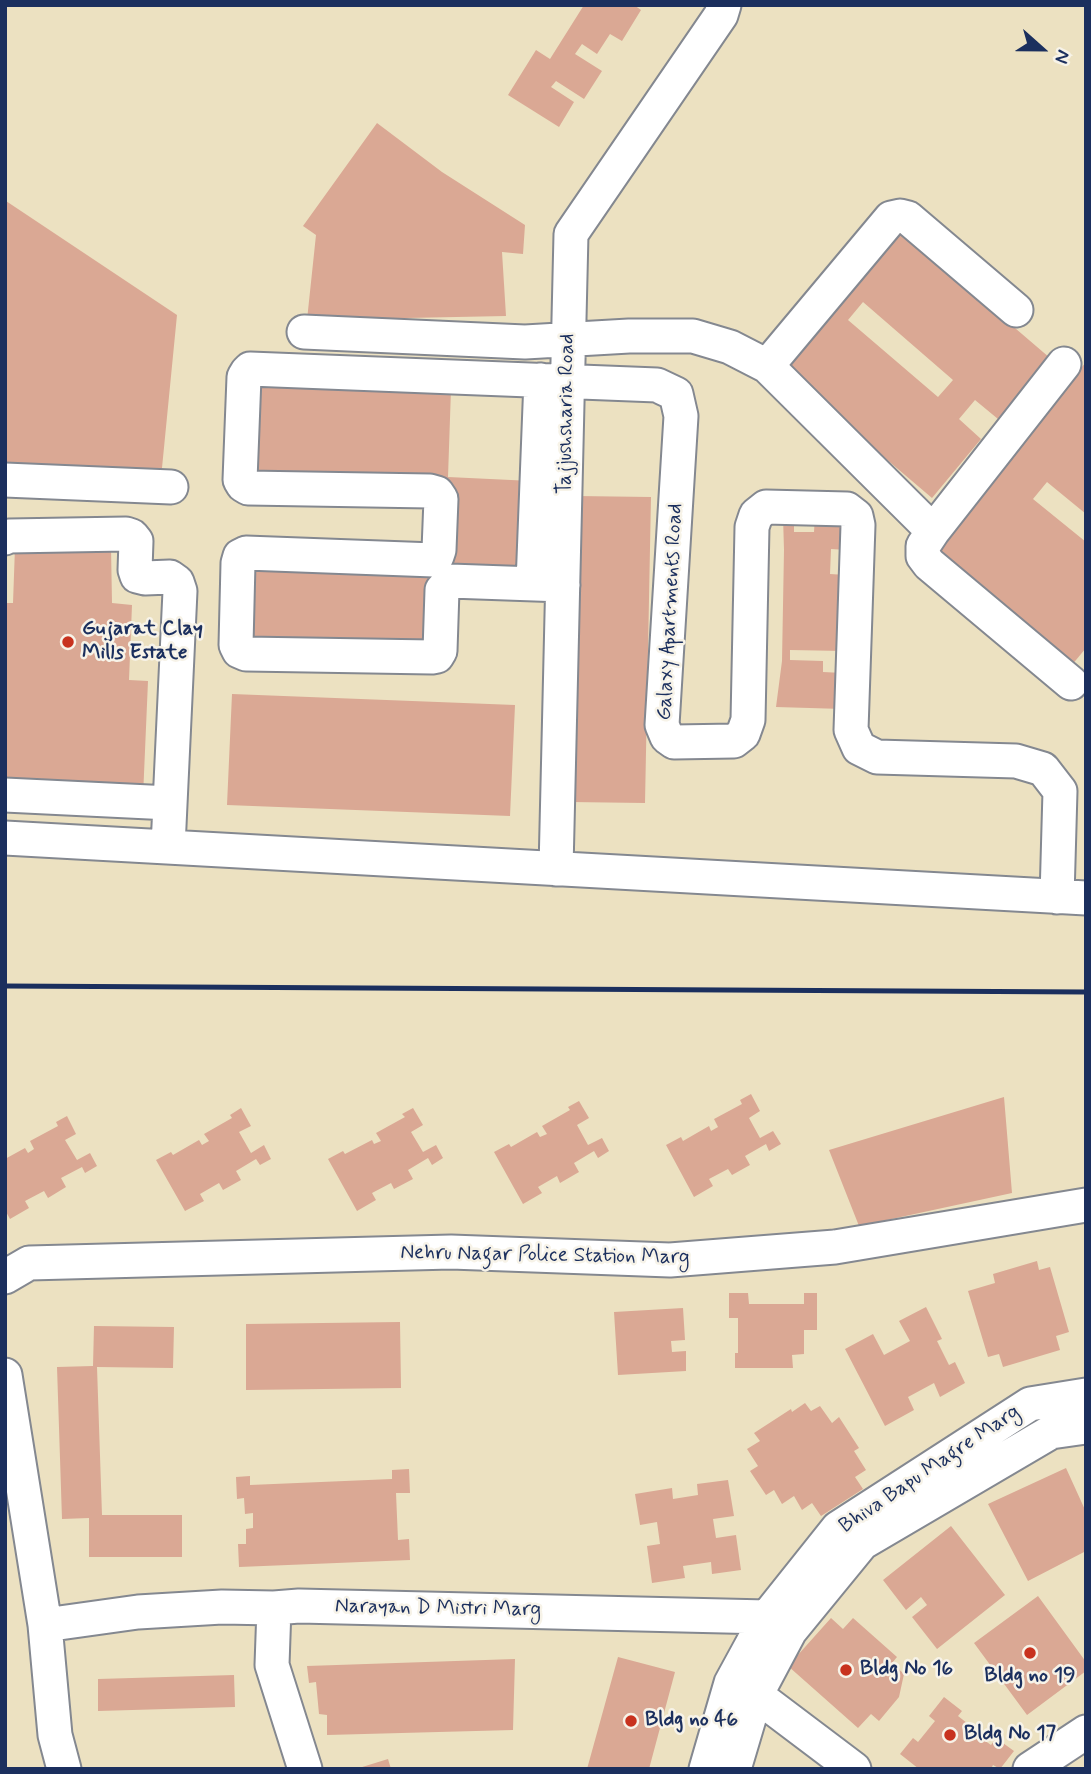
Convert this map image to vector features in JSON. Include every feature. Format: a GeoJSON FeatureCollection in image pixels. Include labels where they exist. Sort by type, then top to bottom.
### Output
{"type":"FeatureCollection","features":[{"type":"Feature","properties":{"kind":"street","name":"Tajjushsharia Road"},"geometry":{"type":"LineString","coordinates":[[556,869],[548,585],[554,381],[569,340],[571,234],[721,15],[724,5]]}},
{"type":"Feature","properties":{"kind":"street"},"geometry":{"type":"LineString","coordinates":[[766,366],[891,218],[908,218],[1016,310]]}},
{"type":"Feature","properties":{"kind":"street"},"geometry":{"type":"LineString","coordinates":[[304,332],[525,342],[693,336],[730,347],[766,366],[933,531]]}},
{"type":"Feature","properties":{"kind":"street"},"geometry":{"type":"LineString","coordinates":[[1064,365],[933,531],[923,546],[923,556],[929,564],[1070,683]]}},
{"type":"Feature","properties":{"kind":"street"},"geometry":{"type":"LineString","coordinates":[[548,585],[450,581],[442,590],[440,651],[437,656],[432,657],[246,654],[236,645],[237,563],[240,556],[246,553],[434,560],[439,550],[441,499],[430,491],[248,488],[243,485],[240,480],[244,377],[250,369],[554,381]]}},
{"type":"Feature","properties":{"kind":"street","name":"Galaxy Apartments Road"},"geometry":{"type":"LineString","coordinates":[[554,381],[657,385],[676,394],[681,416],[662,725],[667,737],[674,742],[734,741],[743,734],[748,720],[752,527],[756,515],[766,507],[847,509],[856,516],[858,525],[851,730],[859,748],[877,757],[1016,761],[1043,769],[1060,791],[1071,898]]}},
{"type":"Feature","properties":{"kind":"street"},"geometry":{"type":"LineString","coordinates":[[5,480],[171,486]]}},
{"type":"Feature","properties":{"kind":"street"},"geometry":{"type":"LineString","coordinates":[[5,538],[127,534],[136,541],[135,570],[138,576],[170,577],[177,582],[180,591],[168,847]]}},
{"type":"Feature","properties":{"kind":"street"},"geometry":{"type":"LineString","coordinates":[[5,795],[170,803]]}},
{"type":"Feature","properties":{"kind":"street"},"geometry":{"type":"LineString","coordinates":[[5,838],[1071,898]]}},
{"type":"Feature","properties":{"kind":"street","name":"Nehru Nagar Police Station Marg"},"geometry":{"type":"LineString","coordinates":[[5,1278],[29,1263],[438,1252],[670,1260],[835,1247],[1086,1205]]}},
{"type":"Feature","properties":{"kind":"street"},"geometry":{"type":"LineString","coordinates":[[5,1375],[45,1625],[55,1735],[64,1769]]}},
{"type":"Feature","properties":{"kind":"street","name":"Bhiva Bapu Magre Marg"},"geometry":{"type":"LineString","coordinates":[[706,1769],[743,1689],[778,1624],[838,1528],[1030,1404],[1086,1395]]}},
{"type":"Feature","properties":{"kind":"street"},"geometry":{"type":"LineString","coordinates":[[778,1624],[862,1543],[1051,1432],[1086,1427]]}},
{"type":"Feature","properties":{"kind":"street","name":"Narayan D Mistri Marg"},"geometry":{"type":"LineString","coordinates":[[45,1625],[138,1612],[222,1607],[313,1606],[778,1624]]}},
{"type":"Feature","properties":{"kind":"street"},"geometry":{"type":"LineString","coordinates":[[274,1608],[272,1665],[305,1769]]}},
{"type":"Feature","properties":{"kind":"street"},"geometry":{"type":"LineString","coordinates":[[734,1769],[743,1689],[854,1769]]}},
{"type":"Feature","properties":{"kind":"street"},"geometry":{"type":"LineString","coordinates":[[1030,1769],[1086,1732]]}},
{"type":"Feature","properties":{"kind":"building"},"geometry":{"type":"Polygon","coordinates":[[[584,5],[634,5],[641,10],[622,41],[610,34],[597,54],[582,44],[575,54],[602,71],[584,99],[556,81],[551,87],[574,102],[559,127],[508,95],[536,50],[550,59],[584,5]]]}},
{"type":"Feature","properties":{"kind":"building"},"geometry":{"type":"Polygon","coordinates":[[[377,123],[442,172],[525,225],[523,254],[502,252],[506,316],[307,320],[316,235],[303,226],[377,123]]]}},
{"type":"Feature","properties":{"kind":"building"},"geometry":{"type":"Polygon","coordinates":[[[6,201],[177,315],[161,478],[5,462],[6,201]]]}},
{"type":"Feature","properties":{"kind":"building"},"geometry":{"type":"Polygon","coordinates":[[[897,227],[1050,358],[998,419],[975,400],[959,419],[981,439],[932,498],[778,367],[897,227]],[[863,302],[848,320],[938,397],[953,380],[863,302]]]}},
{"type":"Feature","properties":{"kind":"building"},"geometry":{"type":"Polygon","coordinates":[[[1086,362],[1086,514],[1047,482],[1033,499],[1086,542],[1086,648],[1071,666],[931,551],[1086,362]]]}},
{"type":"Feature","properties":{"kind":"building"},"geometry":{"type":"Polygon","coordinates":[[[256,381],[451,389],[448,477],[532,481],[528,579],[435,575],[432,651],[246,644],[250,562],[442,569],[446,487],[252,480],[256,381]]]}},
{"type":"Feature","properties":{"kind":"building"},"geometry":{"type":"Polygon","coordinates":[[[576,496],[651,497],[645,803],[570,802],[576,496]]]}},
{"type":"Feature","properties":{"kind":"building"},"geometry":{"type":"Polygon","coordinates":[[[783,516],[794,516],[794,532],[814,532],[815,516],[847,517],[846,550],[831,549],[830,574],[846,575],[844,651],[790,650],[790,660],[823,661],[823,672],[843,673],[843,709],[776,707],[782,661],[783,516]]]}},
{"type":"Feature","properties":{"kind":"building","name":"Gujarat Clay Mills Estate"},"geometry":{"type":"Polygon","coordinates":[[[15,547],[111,547],[112,603],[132,605],[129,680],[148,681],[143,797],[5,789],[5,603],[13,603],[15,547]]]}},
{"type":"Feature","properties":{"kind":"building"},"geometry":{"type":"Polygon","coordinates":[[[232,694],[515,705],[510,816],[227,805],[232,694]]]}},
{"type":"Feature","properties":{"kind":"building"},"geometry":{"type":"Polygon","coordinates":[[[751,1094],[760,1111],[749,1118],[760,1138],[773,1131],[781,1144],[769,1151],[766,1144],[745,1156],[750,1165],[732,1175],[728,1169],[709,1179],[713,1186],[694,1197],[666,1145],[681,1137],[683,1141],[709,1126],[711,1131],[718,1127],[714,1119],[742,1104],[740,1100],[751,1094]]]}},
{"type":"Feature","properties":{"kind":"building"},"geometry":{"type":"Polygon","coordinates":[[[1004,1097],[1012,1193],[859,1226],[829,1150],[1004,1097]]]}},
{"type":"Feature","properties":{"kind":"building"},"geometry":{"type":"Polygon","coordinates":[[[579,1101],[589,1118],[577,1125],[588,1145],[602,1138],[609,1151],[598,1158],[594,1151],[574,1163],[579,1172],[560,1183],[557,1176],[538,1187],[542,1193],[523,1204],[494,1152],[509,1144],[511,1147],[537,1132],[540,1137],[547,1134],[542,1126],[570,1110],[568,1107],[579,1101]]]}},
{"type":"Feature","properties":{"kind":"building"},"geometry":{"type":"Polygon","coordinates":[[[241,1108],[251,1126],[239,1132],[251,1153],[264,1145],[271,1159],[260,1165],[256,1159],[236,1171],[241,1180],[223,1190],[219,1183],[200,1194],[204,1201],[185,1211],[156,1160],[171,1152],[173,1155],[199,1140],[202,1145],[209,1141],[204,1134],[232,1118],[230,1115],[241,1108]]]}},
{"type":"Feature","properties":{"kind":"building"},"geometry":{"type":"Polygon","coordinates":[[[413,1108],[423,1125],[411,1132],[423,1152],[436,1145],[443,1158],[432,1165],[428,1158],[408,1170],[413,1179],[394,1189],[391,1183],[372,1193],[376,1200],[357,1211],[328,1159],[343,1151],[345,1154],[372,1140],[374,1144],[381,1141],[376,1133],[405,1117],[402,1114],[413,1108]]]}},
{"type":"Feature","properties":{"kind":"building"},"geometry":{"type":"Polygon","coordinates":[[[67,1116],[76,1134],[65,1140],[77,1160],[90,1153],[97,1166],[85,1173],[82,1167],[61,1178],[66,1187],[48,1198],[44,1191],[25,1201],[29,1208],[10,1219],[5,1210],[5,1159],[25,1148],[28,1153],[34,1149],[30,1141],[58,1126],[56,1122],[67,1116]]]}},
{"type":"Feature","properties":{"kind":"building"},"geometry":{"type":"Polygon","coordinates":[[[1037,1261],[1039,1270],[1050,1267],[1069,1332],[1056,1336],[1060,1350],[1003,1367],[999,1354],[988,1357],[968,1291],[995,1283],[993,1274],[1037,1261]]]}},
{"type":"Feature","properties":{"kind":"building"},"geometry":{"type":"Polygon","coordinates":[[[729,1293],[748,1293],[749,1304],[804,1304],[804,1293],[817,1293],[817,1330],[804,1330],[804,1354],[792,1355],[793,1368],[735,1368],[738,1318],[729,1318],[729,1293]]]}},
{"type":"Feature","properties":{"kind":"building"},"geometry":{"type":"Polygon","coordinates":[[[926,1307],[942,1339],[937,1341],[949,1365],[955,1362],[965,1383],[940,1397],[934,1383],[908,1397],[914,1410],[885,1426],[845,1349],[873,1334],[884,1355],[910,1341],[899,1321],[926,1307]]]}},
{"type":"Feature","properties":{"kind":"building"},"geometry":{"type":"Polygon","coordinates":[[[683,1308],[685,1340],[671,1341],[672,1352],[686,1351],[686,1371],[618,1375],[614,1312],[683,1308]]]}},
{"type":"Feature","properties":{"kind":"building"},"geometry":{"type":"Polygon","coordinates":[[[400,1322],[401,1388],[246,1390],[246,1324],[400,1322]]]}},
{"type":"Feature","properties":{"kind":"building"},"geometry":{"type":"Polygon","coordinates":[[[94,1326],[174,1327],[173,1368],[97,1367],[102,1515],[182,1515],[182,1557],[89,1557],[89,1518],[62,1519],[57,1367],[93,1366],[94,1326]]]}},
{"type":"Feature","properties":{"kind":"building"},"geometry":{"type":"Polygon","coordinates":[[[805,1403],[811,1411],[820,1406],[832,1423],[839,1417],[859,1448],[854,1451],[866,1470],[855,1477],[863,1489],[821,1516],[812,1503],[802,1510],[794,1496],[782,1504],[774,1490],[766,1495],[750,1471],[758,1466],[747,1449],[760,1441],[754,1433],[805,1403]]]}},
{"type":"Feature","properties":{"kind":"building"},"geometry":{"type":"Polygon","coordinates":[[[1066,1468],[1086,1512],[1086,1551],[1028,1581],[988,1504],[1066,1468]]]}},
{"type":"Feature","properties":{"kind":"building"},"geometry":{"type":"Polygon","coordinates":[[[409,1469],[410,1493],[396,1493],[398,1540],[409,1539],[410,1560],[239,1567],[238,1544],[246,1544],[246,1529],[253,1528],[253,1513],[245,1514],[244,1498],[237,1499],[236,1477],[250,1476],[250,1485],[392,1479],[392,1470],[409,1469]]]}},
{"type":"Feature","properties":{"kind":"building"},"geometry":{"type":"Polygon","coordinates":[[[728,1480],[734,1516],[713,1519],[716,1538],[736,1535],[741,1570],[712,1574],[711,1562],[683,1566],[685,1578],[652,1583],[647,1546],[660,1544],[657,1522],[640,1525],[635,1494],[672,1488],[673,1499],[698,1495],[697,1484],[728,1480]]]}},
{"type":"Feature","properties":{"kind":"building"},"geometry":{"type":"Polygon","coordinates":[[[951,1526],[1005,1595],[937,1649],[912,1617],[927,1605],[921,1597],[906,1610],[883,1580],[951,1526]]]}},
{"type":"Feature","properties":{"kind":"building","name":"Bldg no 19"},"geometry":{"type":"Polygon","coordinates":[[[1038,1596],[1086,1662],[1086,1671],[1027,1715],[974,1643],[1038,1596]]]}},
{"type":"Feature","properties":{"kind":"building","name":"Bldg No 16"},"geometry":{"type":"Polygon","coordinates":[[[831,1618],[843,1629],[853,1618],[897,1657],[892,1663],[904,1674],[899,1697],[879,1721],[871,1714],[858,1728],[788,1666],[831,1618]]]}},
{"type":"Feature","properties":{"kind":"building","name":"Bldg no 46"},"geometry":{"type":"Polygon","coordinates":[[[618,1657],[675,1672],[649,1769],[587,1769],[618,1657]]]}},
{"type":"Feature","properties":{"kind":"building"},"geometry":{"type":"Polygon","coordinates":[[[515,1659],[513,1730],[327,1735],[327,1715],[319,1714],[316,1682],[309,1683],[307,1666],[515,1659]]]}},
{"type":"Feature","properties":{"kind":"building"},"geometry":{"type":"Polygon","coordinates":[[[234,1675],[235,1707],[98,1711],[98,1679],[234,1675]]]}},
{"type":"Feature","properties":{"kind":"building","name":"Bldg No 17"},"geometry":{"type":"Polygon","coordinates":[[[944,1697],[962,1711],[958,1716],[976,1730],[974,1733],[991,1745],[996,1738],[1014,1751],[1000,1769],[993,1765],[991,1769],[919,1769],[900,1754],[913,1738],[918,1742],[935,1721],[929,1716],[944,1697]]]}},
{"type":"Feature","properties":{"kind":"building"},"geometry":{"type":"Polygon","coordinates":[[[388,1759],[391,1769],[359,1768],[388,1759]]]}},
{"type":"Feature","properties":{"kind":"railway"},"geometry":{"type":"LineString","coordinates":[[5,986],[1086,992]]}},
{"type":"Feature","properties":{"kind":"place","name":"Gujarat Clay Mills Estate"},"geometry":{"type":"Point","coordinates":[68,642]}},
{"type":"Feature","properties":{"kind":"place","name":"Bldg no 19"},"geometry":{"type":"Point","coordinates":[1030,1653]}},
{"type":"Feature","properties":{"kind":"place","name":"Bldg No 16"},"geometry":{"type":"Point","coordinates":[846,1670]}},
{"type":"Feature","properties":{"kind":"place","name":"Bldg no 46"},"geometry":{"type":"Point","coordinates":[631,1721]}},
{"type":"Feature","properties":{"kind":"place","name":"Bldg No 17"},"geometry":{"type":"Point","coordinates":[950,1735]}}]}
